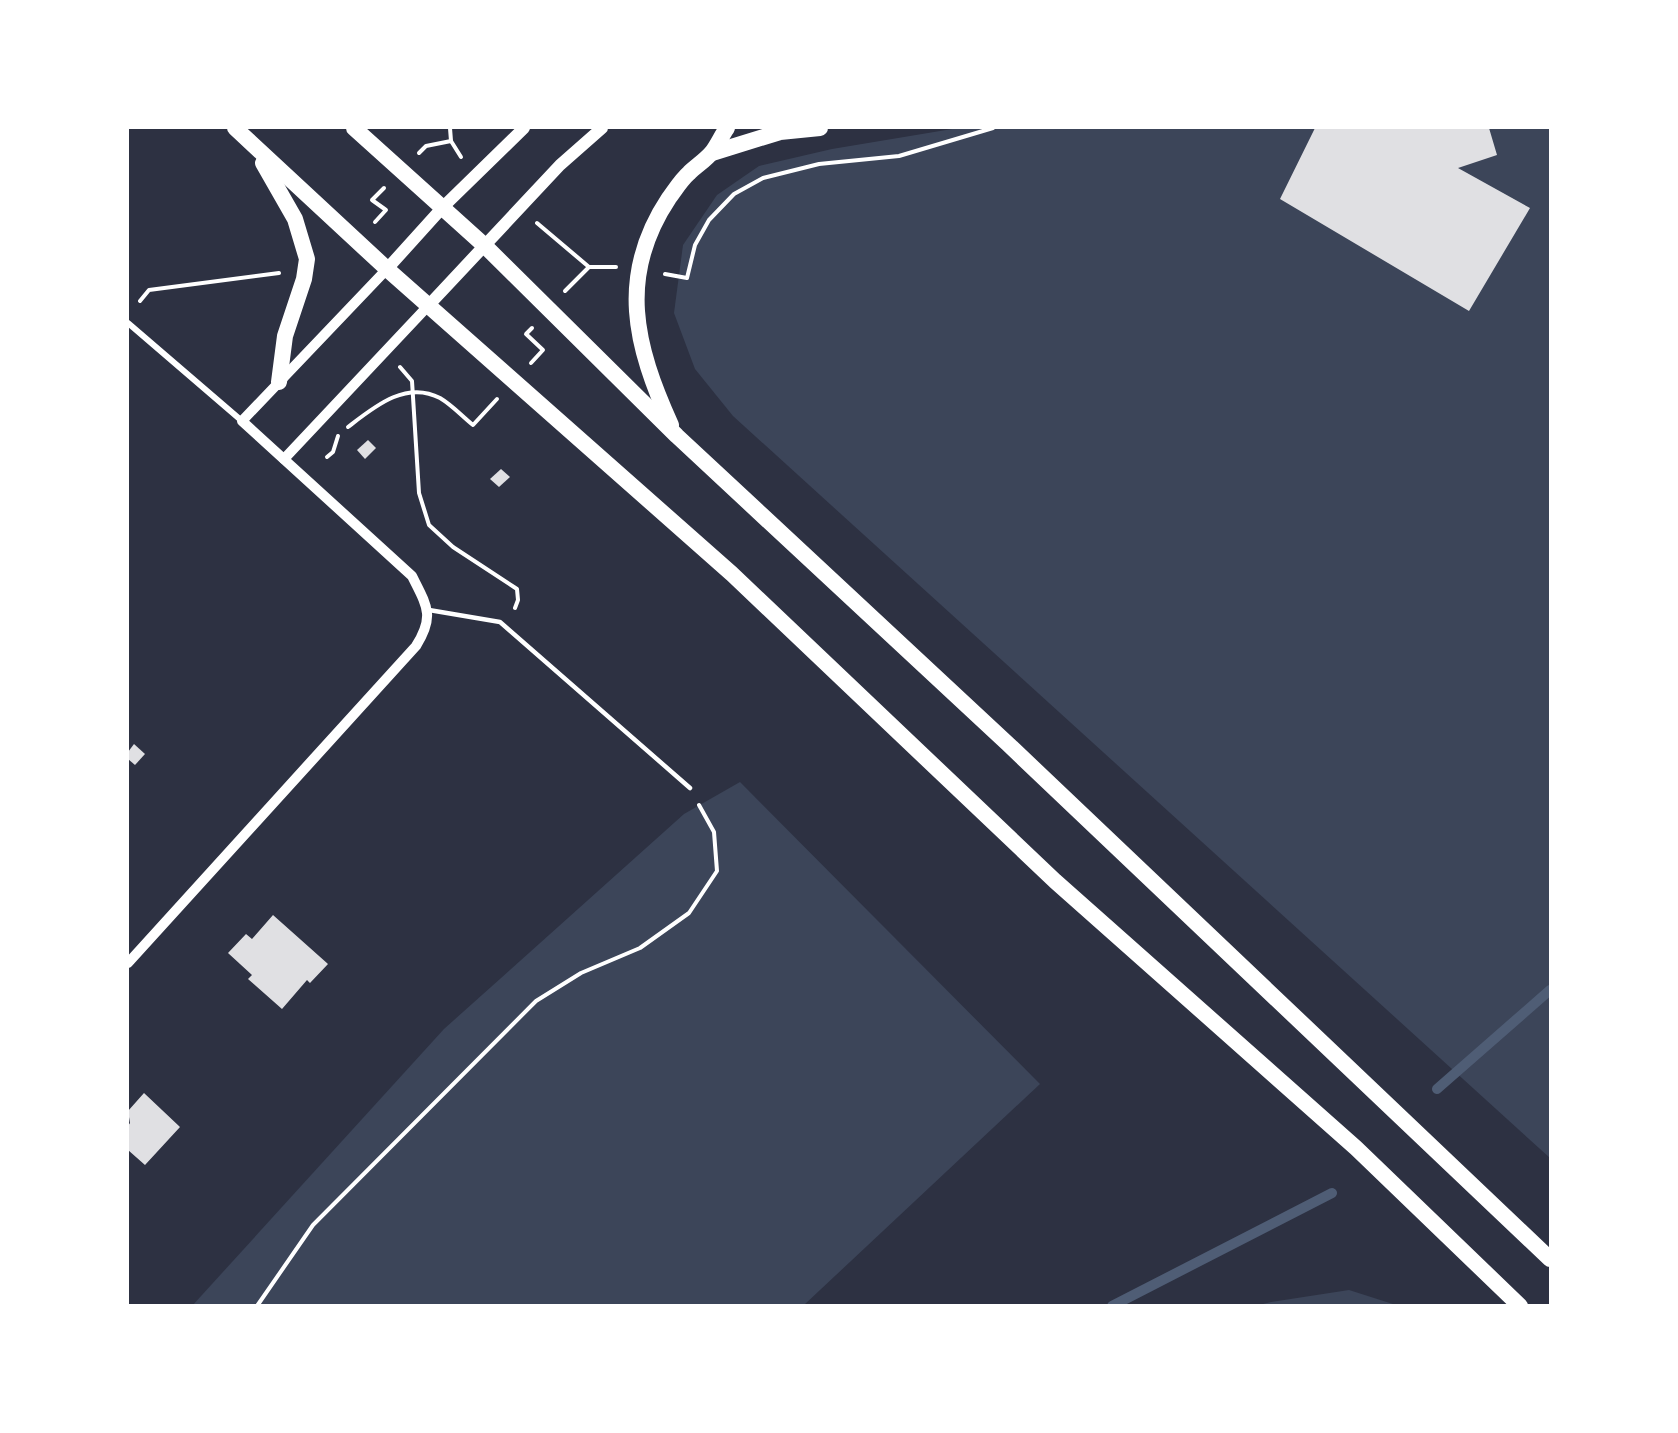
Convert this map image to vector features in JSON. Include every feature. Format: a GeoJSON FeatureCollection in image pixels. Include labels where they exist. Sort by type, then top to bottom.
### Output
{"type":"FeatureCollection","features":[{"type":"Feature","properties":{"kind":"highway"},"geometry":{"type":"LineString","coordinates":[[235,128],[428,306],[732,574],[1055,881],[1356,1148],[1520,1305]]}},
{"type":"Feature","properties":{"kind":"highway"},"geometry":{"type":"LineString","coordinates":[[354,128],[485,246],[677,436],[1008,744],[1551,1259]]}},
{"type":"Feature","properties":{"kind":"highway"},"geometry":{"type":"LineString","coordinates":[[677,436],[642,351],[635,316],[639,270],[653,227],[668,200],[686,175],[711,153],[727,128]]}},
{"type":"Feature","properties":{"kind":"highway"},"geometry":{"type":"LineString","coordinates":[[711,153],[780,132],[820,128]]}},
{"type":"Feature","properties":{"kind":"highway"},"geometry":{"type":"LineString","coordinates":[[250,141],[284,195],[295,219],[307,259],[304,279],[285,336],[279,382]]}},
{"type":"Feature","properties":{"kind":"main road"},"geometry":{"type":"LineString","coordinates":[[387,269],[443,207],[524,128]]}},
{"type":"Feature","properties":{"kind":"main road"},"geometry":{"type":"LineString","coordinates":[[428,306],[560,165],[602,128]]}},
{"type":"Feature","properties":{"kind":"street"},"geometry":{"type":"LineString","coordinates":[[242,421],[387,269]]}},
{"type":"Feature","properties":{"kind":"street"},"geometry":{"type":"LineString","coordinates":[[284,459],[428,306]]}},
{"type":"Feature","properties":{"kind":"street"},"geometry":{"type":"LineString","coordinates":[[128,323],[242,421],[412,576],[429,610],[427,630],[416,646],[128,963]]}},
{"type":"Feature","properties":{"kind":"lane"},"geometry":{"type":"LineString","coordinates":[[429,610],[500,622],[690,788]]}},
{"type":"Feature","properties":{"kind":"path"},"geometry":{"type":"LineString","coordinates":[[676,276],[687,278],[695,245],[709,220],[734,194],[763,178],[819,164],[899,156],[993,128]]}},
{"type":"Feature","properties":{"kind":"path"},"geometry":{"type":"LineString","coordinates":[[450,129],[451,141],[458,154],[479,172]]}},
{"type":"Feature","properties":{"kind":"path"},"geometry":{"type":"LineString","coordinates":[[426,146],[451,141]]}},
{"type":"Feature","properties":{"kind":"path"},"geometry":{"type":"LineString","coordinates":[[378,219],[386,210],[372,200],[380,192]]}},
{"type":"Feature","properties":{"kind":"path"},"geometry":{"type":"LineString","coordinates":[[519,208],[589,267]]}},
{"type":"Feature","properties":{"kind":"path"},"geometry":{"type":"LineString","coordinates":[[573,283],[589,267],[606,265]]}},
{"type":"Feature","properties":{"kind":"path"},"geometry":{"type":"LineString","coordinates":[[140,301],[149,290],[280,273],[291,276]]}},
{"type":"Feature","properties":{"kind":"path"},"geometry":{"type":"LineString","coordinates":[[530,330],[526,334],[543,350],[538,355]]}},
{"type":"Feature","properties":{"kind":"path"},"geometry":{"type":"LineString","coordinates":[[412,381],[418,493],[429,525],[453,547],[518,588],[515,608]]}},
{"type":"Feature","properties":{"kind":"path"},"geometry":{"type":"LineString","coordinates":[[347,428],[380,402],[412,392],[426,393],[441,399],[473,425],[477,421]]}},
{"type":"Feature","properties":{"kind":"path"},"geometry":{"type":"LineString","coordinates":[[327,457],[333,452],[339,434]]}},
{"type":"Feature","properties":{"kind":"path"},"geometry":{"type":"LineString","coordinates":[[256,1305],[313,1225],[536,1001],[581,973],[640,948],[689,913],[717,871],[714,832],[690,788]]}},
{"type":"Feature","properties":{"kind":"shaded area"},"geometry":{"type":"Polygon","coordinates":[[[958,128],[1550,128],[1550,1158],[733,416],[695,369],[674,313],[683,245],[717,195],[759,166],[832,149],[958,128]]]}},
{"type":"Feature","properties":{"kind":"shaded area"},"geometry":{"type":"Polygon","coordinates":[[[740,782],[1040,1084],[804,1305],[192,1306],[444,1029],[684,814],[740,782]]]}},
{"type":"Feature","properties":{"kind":"shaded area"},"geometry":{"type":"Polygon","coordinates":[[[1349,1290],[1396,1305],[1259,1305],[1271,1302],[1349,1290]]]}},
{"type":"Feature","properties":{"kind":"building"},"geometry":{"type":"Polygon","coordinates":[[[1315,128],[1489,128],[1497,155],[1458,168],[1530,208],[1469,311],[1280,199],[1315,128]]]}},
{"type":"Feature","properties":{"kind":"building"},"geometry":{"type":"Polygon","coordinates":[[[368,440],[376,448],[365,459],[357,450],[368,440]]]}},
{"type":"Feature","properties":{"kind":"building"},"geometry":{"type":"Polygon","coordinates":[[[501,469],[510,477],[499,487],[490,479],[501,469]]]}},
{"type":"Feature","properties":{"kind":"building"},"geometry":{"type":"Polygon","coordinates":[[[134,744],[145,754],[135,765],[128,759],[128,752],[134,744]]]}},
{"type":"Feature","properties":{"kind":"building"},"geometry":{"type":"Polygon","coordinates":[[[273,915],[328,964],[310,983],[307,980],[282,1009],[248,979],[252,975],[228,953],[246,934],[252,939],[273,915]]]}},
{"type":"Feature","properties":{"kind":"building"},"geometry":{"type":"Polygon","coordinates":[[[144,1093],[180,1127],[145,1165],[128,1150],[130,1123],[128,1111],[144,1093]]]}},
{"type":"Feature","properties":{"kind":"waterway"},"geometry":{"type":"LineString","coordinates":[[1437,1089],[1550,990]]}},
{"type":"Feature","properties":{"kind":"waterway"},"geometry":{"type":"LineString","coordinates":[[1112,1306],[1332,1193]]}}]}
